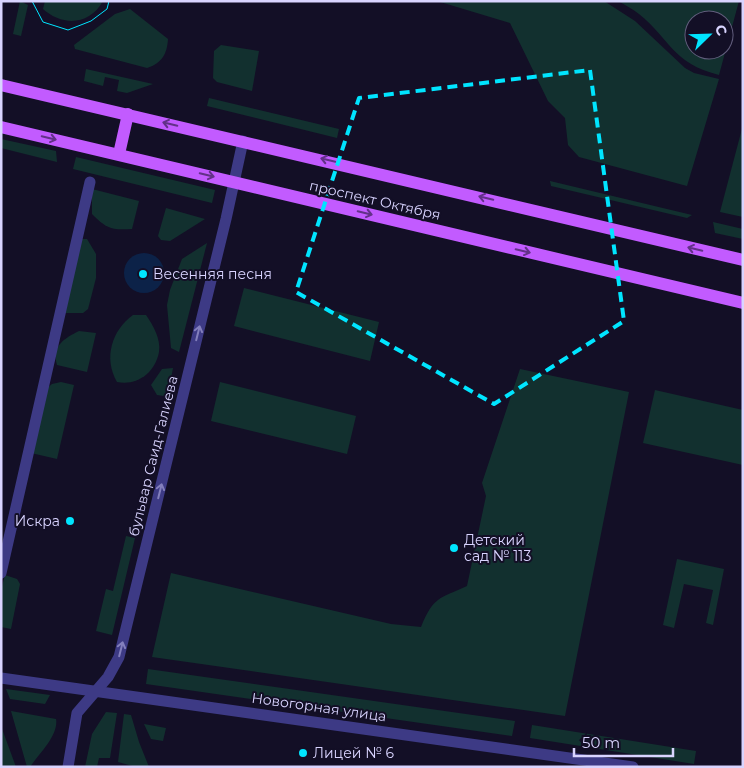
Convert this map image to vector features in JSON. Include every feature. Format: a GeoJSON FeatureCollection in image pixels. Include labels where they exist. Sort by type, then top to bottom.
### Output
{"type":"FeatureCollection","features":[{"type":"Feature","properties":{"kind":"main road","name":"проспект Октября"},"geometry":{"type":"LineString","coordinates":[[1,85],[743,260]]}},
{"type":"Feature","properties":{"kind":"main road"},"geometry":{"type":"LineString","coordinates":[[118,154],[128,114]]}},
{"type":"Feature","properties":{"kind":"main road","name":"проспект Октября"},"geometry":{"type":"LineString","coordinates":[[1,127],[743,303]]}},
{"type":"Feature","properties":{"kind":"street","name":"бульвар Саид-Галиева"},"geometry":{"type":"LineString","coordinates":[[68,767],[77,713],[108,677],[119,657],[235,182],[243,141]]}},
{"type":"Feature","properties":{"kind":"street"},"geometry":{"type":"LineString","coordinates":[[1,573],[90,182]]}},
{"type":"Feature","properties":{"kind":"street","name":"Новогорная улица"},"geometry":{"type":"LineString","coordinates":[[1,678],[633,767]]}},
{"type":"Feature","properties":{"kind":"highlighted area"},"geometry":{"type":"Polygon","coordinates":[[[590,70],[624,321],[494,404],[296,292],[359,98],[590,70]]]}},
{"type":"Feature","properties":{"kind":"green space"},"geometry":{"type":"Polygon","coordinates":[[[20,1],[28,5],[21,36],[13,34],[20,1]]]}},
{"type":"Feature","properties":{"kind":"green space"},"geometry":{"type":"Polygon","coordinates":[[[45,1],[103,1],[97,9],[83,19],[67,21],[50,15],[43,9],[45,1]]]}},
{"type":"Feature","properties":{"kind":"green space"},"geometry":{"type":"Polygon","coordinates":[[[437,1],[604,1],[635,21],[685,68],[694,73],[719,79],[687,186],[579,157],[568,145],[565,118],[548,101],[510,23],[437,1]]]}},
{"type":"Feature","properties":{"kind":"green space"},"geometry":{"type":"Polygon","coordinates":[[[618,1],[739,1],[734,20],[734,10],[684,10],[684,59],[637,12],[618,1]]]}},
{"type":"Feature","properties":{"kind":"green space"},"geometry":{"type":"Polygon","coordinates":[[[130,9],[168,39],[165,53],[160,61],[147,68],[75,49],[74,45],[115,14],[130,9]]]}},
{"type":"Feature","properties":{"kind":"green space"},"geometry":{"type":"Polygon","coordinates":[[[221,45],[259,51],[252,91],[217,82],[213,78],[214,51],[221,45]]]}},
{"type":"Feature","properties":{"kind":"green space"},"geometry":{"type":"Polygon","coordinates":[[[685,60],[723,60],[719,75],[685,60]]]}},
{"type":"Feature","properties":{"kind":"green space"},"geometry":{"type":"Polygon","coordinates":[[[86,69],[153,84],[127,93],[117,91],[119,80],[105,77],[103,86],[84,81],[86,69]]]}},
{"type":"Feature","properties":{"kind":"green space"},"geometry":{"type":"Polygon","coordinates":[[[209,98],[339,129],[337,138],[207,106],[209,98]]]}},
{"type":"Feature","properties":{"kind":"green space"},"geometry":{"type":"Polygon","coordinates":[[[743,125],[743,217],[720,212],[743,125]]]}},
{"type":"Feature","properties":{"kind":"green space"},"geometry":{"type":"Polygon","coordinates":[[[1,139],[56,151],[57,162],[1,148],[1,139]]]}},
{"type":"Feature","properties":{"kind":"green space"},"geometry":{"type":"Polygon","coordinates":[[[76,157],[215,190],[212,203],[73,169],[76,157]]]}},
{"type":"Feature","properties":{"kind":"green space"},"geometry":{"type":"Polygon","coordinates":[[[550,181],[692,215],[687,218],[551,186],[550,181]]]}},
{"type":"Feature","properties":{"kind":"green space"},"geometry":{"type":"Polygon","coordinates":[[[92,189],[139,201],[132,229],[110,228],[92,214],[92,189]]]}},
{"type":"Feature","properties":{"kind":"green space"},"geometry":{"type":"Polygon","coordinates":[[[166,208],[205,219],[170,241],[161,240],[158,236],[166,208]]]}},
{"type":"Feature","properties":{"kind":"green space"},"geometry":{"type":"Polygon","coordinates":[[[713,222],[743,229],[743,239],[715,233],[713,222]]]}},
{"type":"Feature","properties":{"kind":"green space"},"geometry":{"type":"Polygon","coordinates":[[[82,239],[87,239],[96,254],[96,278],[88,309],[83,313],[64,313],[82,239]]]}},
{"type":"Feature","properties":{"kind":"green space"},"geometry":{"type":"Polygon","coordinates":[[[207,243],[179,352],[171,348],[167,305],[170,290],[182,259],[207,243]]]}},
{"type":"Feature","properties":{"kind":"green space"},"geometry":{"type":"Polygon","coordinates":[[[244,288],[379,322],[370,361],[234,326],[244,288]]]}},
{"type":"Feature","properties":{"kind":"green space"},"geometry":{"type":"Polygon","coordinates":[[[133,315],[146,315],[158,337],[159,352],[154,366],[144,376],[131,382],[117,382],[111,364],[110,354],[112,345],[120,328],[133,315]]]}},
{"type":"Feature","properties":{"kind":"green space"},"geometry":{"type":"Polygon","coordinates":[[[79,331],[96,333],[87,372],[57,365],[56,353],[60,344],[79,331]]]}},
{"type":"Feature","properties":{"kind":"green space"},"geometry":{"type":"Polygon","coordinates":[[[173,368],[169,389],[164,396],[157,395],[151,385],[162,369],[173,368]]]}},
{"type":"Feature","properties":{"kind":"green space"},"geometry":{"type":"Polygon","coordinates":[[[520,369],[629,392],[565,716],[152,657],[171,573],[391,624],[421,627],[430,609],[438,600],[467,586],[486,496],[482,483],[520,369]]]}},
{"type":"Feature","properties":{"kind":"green space"},"geometry":{"type":"Polygon","coordinates":[[[61,382],[74,385],[57,459],[31,453],[45,390],[52,384],[61,382]]]}},
{"type":"Feature","properties":{"kind":"green space"},"geometry":{"type":"Polygon","coordinates":[[[220,382],[356,416],[347,454],[211,421],[220,382]]]}},
{"type":"Feature","properties":{"kind":"green space"},"geometry":{"type":"Polygon","coordinates":[[[655,390],[743,410],[743,465],[643,443],[655,390]]]}},
{"type":"Feature","properties":{"kind":"green space"},"geometry":{"type":"Polygon","coordinates":[[[126,536],[135,538],[112,635],[96,631],[106,589],[113,591],[126,536]]]}},
{"type":"Feature","properties":{"kind":"green space"},"geometry":{"type":"Polygon","coordinates":[[[677,559],[724,569],[713,625],[706,623],[713,590],[684,584],[674,628],[663,625],[677,559]]]}},
{"type":"Feature","properties":{"kind":"green space"},"geometry":{"type":"Polygon","coordinates":[[[5,575],[17,579],[20,584],[11,629],[1,627],[1,590],[5,575]]]}},
{"type":"Feature","properties":{"kind":"green space"},"geometry":{"type":"Polygon","coordinates":[[[148,669],[515,721],[512,736],[146,684],[148,669]]]}},
{"type":"Feature","properties":{"kind":"green space"},"geometry":{"type":"Polygon","coordinates":[[[6,689],[50,695],[45,704],[10,699],[6,689]]]}},
{"type":"Feature","properties":{"kind":"green space"},"geometry":{"type":"Polygon","coordinates":[[[11,711],[56,719],[56,725],[51,738],[30,767],[27,767],[11,711]]]}},
{"type":"Feature","properties":{"kind":"green space"},"geometry":{"type":"Polygon","coordinates":[[[106,712],[117,713],[110,758],[99,758],[97,767],[85,767],[92,734],[106,712]]]}},
{"type":"Feature","properties":{"kind":"green space"},"geometry":{"type":"Polygon","coordinates":[[[124,714],[131,715],[149,767],[136,767],[118,762],[124,714]]]}},
{"type":"Feature","properties":{"kind":"green space"},"geometry":{"type":"Polygon","coordinates":[[[144,724],[166,728],[163,741],[151,739],[144,724]]]}},
{"type":"Feature","properties":{"kind":"green space"},"geometry":{"type":"Polygon","coordinates":[[[532,725],[696,751],[694,764],[530,738],[532,725]]]}},
{"type":"Feature","properties":{"kind":"green space"},"geometry":{"type":"Polygon","coordinates":[[[1,726],[16,767],[1,767],[1,726]]]}},
{"type":"Feature","properties":{"kind":"water"},"geometry":{"type":"Polygon","coordinates":[[[140,253],[148,253],[155,256],[161,262],[164,273],[161,284],[155,290],[148,293],[140,293],[133,290],[127,284],[124,277],[124,269],[127,262],[133,256],[140,253]]]}},
{"type":"Feature","properties":{"kind":"tram line"},"geometry":{"type":"LineString","coordinates":[[32,1],[43,22],[68,30],[91,21],[107,9],[109,1]]}},
{"type":"Feature","properties":{"kind":"place","name":"Весенняя песня"},"geometry":{"type":"Point","coordinates":[143,274]}},
{"type":"Feature","properties":{"kind":"place","name":"Искра"},"geometry":{"type":"Point","coordinates":[70,521]}},
{"type":"Feature","properties":{"kind":"place","name":"Детский сад № 113"},"geometry":{"type":"Point","coordinates":[454,548]}},
{"type":"Feature","properties":{"kind":"place","name":"Лицей № 6"},"geometry":{"type":"Point","coordinates":[303,753]}}]}
